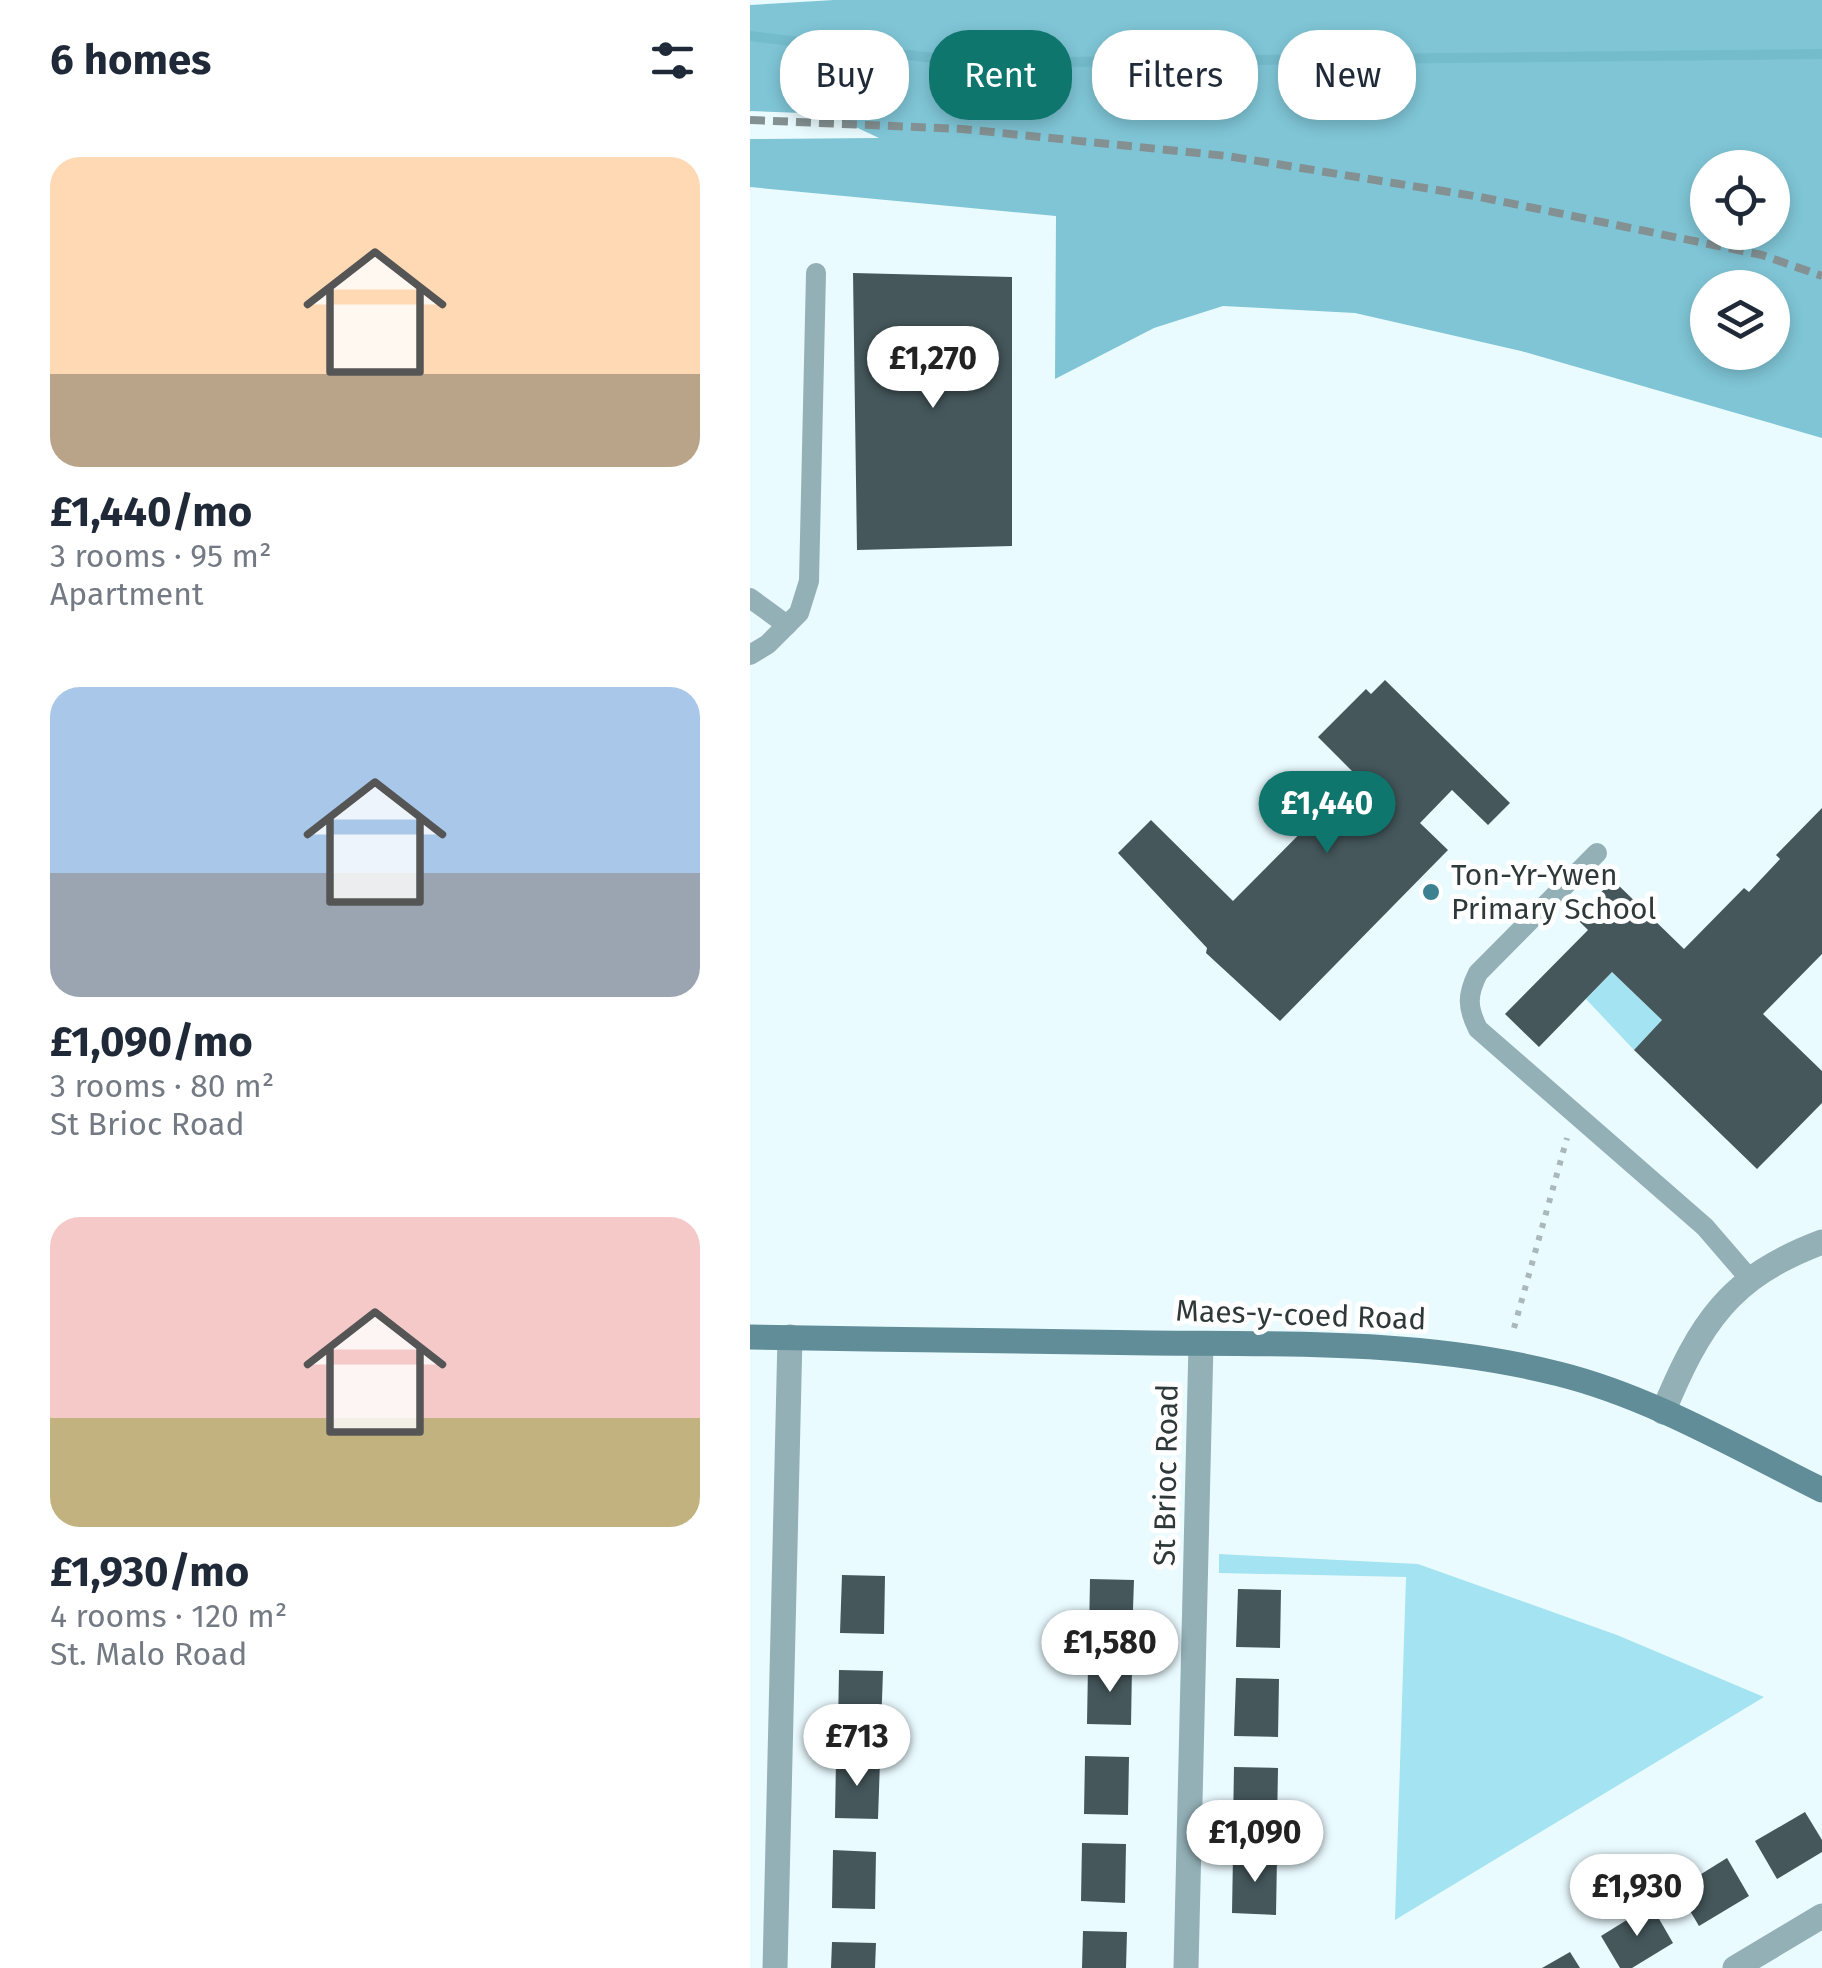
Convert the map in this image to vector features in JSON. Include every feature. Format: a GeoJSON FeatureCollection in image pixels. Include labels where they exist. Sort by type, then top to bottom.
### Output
{"type":"FeatureCollection","features":[{"type":"Feature","properties":{"kind":"street"},"geometry":{"type":"LineString","coordinates":[[1663,1412],[1711,1316],[1749,1278],[1822,1242]]}},
{"type":"Feature","properties":{"kind":"street","name":"Maes-y-coed Road"},"geometry":{"type":"LineString","coordinates":[[750,1336],[1430,1350],[1589,1382],[1663,1412],[1822,1490]]}},
{"type":"Feature","properties":{"kind":"street"},"geometry":{"type":"LineString","coordinates":[[774,1968],[790,1338]]}},
{"type":"Feature","properties":{"kind":"street","name":"St Brioc Road"},"geometry":{"type":"LineString","coordinates":[[1186,1968],[1201,1344]]}},
{"type":"Feature","properties":{"kind":"street"},"geometry":{"type":"LineString","coordinates":[[1736,1968],[1822,1916]]}},
{"type":"Feature","properties":{"kind":"lane"},"geometry":{"type":"LineString","coordinates":[[750,655],[768,644],[799,613],[809,581],[816,274]]}},
{"type":"Feature","properties":{"kind":"lane"},"geometry":{"type":"LineString","coordinates":[[750,598],[787,625]]}},
{"type":"Feature","properties":{"kind":"lane"},"geometry":{"type":"LineString","coordinates":[[1597,853],[1478,973],[1469,991],[1468,1009],[1478,1028],[1705,1227],[1749,1278]]}},
{"type":"Feature","properties":{"kind":"path"},"geometry":{"type":"LineString","coordinates":[[1514,1328],[1574,1112]]}},
{"type":"Feature","properties":{"kind":"shaded area"},"geometry":{"type":"Polygon","coordinates":[[[834,0],[1822,0],[1822,438],[1521,351],[1355,313],[1223,306],[1154,328],[1055,379],[1056,216],[750,187],[750,139],[879,138],[841,120],[909,120],[909,30],[780,30],[780,112],[750,111],[750,5],[834,0]]]}},
{"type":"Feature","properties":{"kind":"shaded area"},"geometry":{"type":"Polygon","coordinates":[[[1612,972],[1662,1020],[1634,1050],[1586,999],[1612,972]]]}},
{"type":"Feature","properties":{"kind":"shaded area"},"geometry":{"type":"Polygon","coordinates":[[[1219,1554],[1418,1564],[1617,1635],[1764,1697],[1395,1920],[1406,1577],[1219,1573],[1219,1554]]]}},
{"type":"Feature","properties":{"kind":"building"},"geometry":{"type":"Polygon","coordinates":[[[853,273],[1012,277],[1012,546],[857,550],[853,273]]]}},
{"type":"Feature","properties":{"kind":"building"},"geometry":{"type":"Polygon","coordinates":[[[1385,680],[1510,803],[1488,825],[1452,790],[1420,823],[1448,850],[1280,1021],[1206,953],[1207,948],[1118,853],[1151,820],[1233,901],[1357,776],[1318,737],[1366,689],[1371,694],[1385,680]]]}},
{"type":"Feature","properties":{"kind":"building"},"geometry":{"type":"Polygon","coordinates":[[[1822,808],[1822,954],[1763,1014],[1822,1071],[1822,1103],[1757,1169],[1634,1050],[1662,1020],[1612,972],[1539,1047],[1505,1014],[1588,930],[1576,918],[1613,880],[1684,949],[1744,888],[1749,892],[1780,859],[1776,855],[1822,808]]]}},
{"type":"Feature","properties":{"kind":"building"},"geometry":{"type":"Polygon","coordinates":[[[842,1575],[885,1576],[884,1634],[840,1633],[842,1575]]]}},
{"type":"Feature","properties":{"kind":"building"},"geometry":{"type":"Polygon","coordinates":[[[1090,1579],[1134,1580],[1132,1638],[1089,1637],[1090,1579]]]}},
{"type":"Feature","properties":{"kind":"building"},"geometry":{"type":"Polygon","coordinates":[[[1238,1589],[1281,1590],[1280,1648],[1236,1647],[1238,1589]]]}},
{"type":"Feature","properties":{"kind":"building"},"geometry":{"type":"Polygon","coordinates":[[[1088,1666],[1132,1667],[1131,1725],[1087,1724],[1088,1666]]]}},
{"type":"Feature","properties":{"kind":"building"},"geometry":{"type":"Polygon","coordinates":[[[839,1670],[883,1671],[881,1729],[838,1728],[839,1670]]]}},
{"type":"Feature","properties":{"kind":"building"},"geometry":{"type":"Polygon","coordinates":[[[1236,1678],[1279,1679],[1278,1737],[1234,1736],[1236,1678]]]}},
{"type":"Feature","properties":{"kind":"building"},"geometry":{"type":"Polygon","coordinates":[[[1085,1756],[1129,1757],[1128,1815],[1084,1814],[1085,1756]]]}},
{"type":"Feature","properties":{"kind":"building"},"geometry":{"type":"Polygon","coordinates":[[[836,1760],[880,1761],[878,1819],[835,1818],[836,1760]]]}},
{"type":"Feature","properties":{"kind":"building"},"geometry":{"type":"Polygon","coordinates":[[[1234,1767],[1278,1768],[1277,1826],[1233,1825],[1234,1767]]]}},
{"type":"Feature","properties":{"kind":"building"},"geometry":{"type":"Polygon","coordinates":[[[1805,1812],[1822,1840],[1822,1852],[1777,1879],[1755,1841],[1805,1812]]]}},
{"type":"Feature","properties":{"kind":"building"},"geometry":{"type":"Polygon","coordinates":[[[1082,1843],[1126,1844],[1125,1903],[1081,1901],[1082,1843]]]}},
{"type":"Feature","properties":{"kind":"building"},"geometry":{"type":"Polygon","coordinates":[[[833,1850],[876,1852],[875,1909],[832,1908],[833,1850]]]}},
{"type":"Feature","properties":{"kind":"building"},"geometry":{"type":"Polygon","coordinates":[[[1233,1855],[1277,1856],[1276,1915],[1232,1913],[1233,1855]]]}},
{"type":"Feature","properties":{"kind":"building"},"geometry":{"type":"Polygon","coordinates":[[[1727,1858],[1749,1896],[1699,1926],[1677,1889],[1727,1858]]]}},
{"type":"Feature","properties":{"kind":"building"},"geometry":{"type":"Polygon","coordinates":[[[1651,1905],[1673,1943],[1632,1968],[1620,1968],[1601,1936],[1651,1905]]]}},
{"type":"Feature","properties":{"kind":"building"},"geometry":{"type":"Polygon","coordinates":[[[1083,1931],[1127,1932],[1126,1968],[1082,1968],[1083,1931]]]}},
{"type":"Feature","properties":{"kind":"building"},"geometry":{"type":"Polygon","coordinates":[[[832,1942],[876,1943],[875,1968],[831,1968],[832,1942]]]}},
{"type":"Feature","properties":{"kind":"building"},"geometry":{"type":"Polygon","coordinates":[[[1570,1952],[1580,1968],[1542,1968],[1570,1952]]]}},
{"type":"Feature","properties":{"kind":"waterway"},"geometry":{"type":"LineString","coordinates":[[750,36],[976,63],[1822,54]]}},
{"type":"Feature","properties":{"kind":"railway"},"geometry":{"type":"LineString","coordinates":[[750,120],[962,129],[1227,156],[1480,197],[1762,255],[1822,276]]}},
{"type":"Feature","properties":{"kind":"place","name":"Ton-Yr-Ywen Primary School"},"geometry":{"type":"Point","coordinates":[1431,892]}}]}
